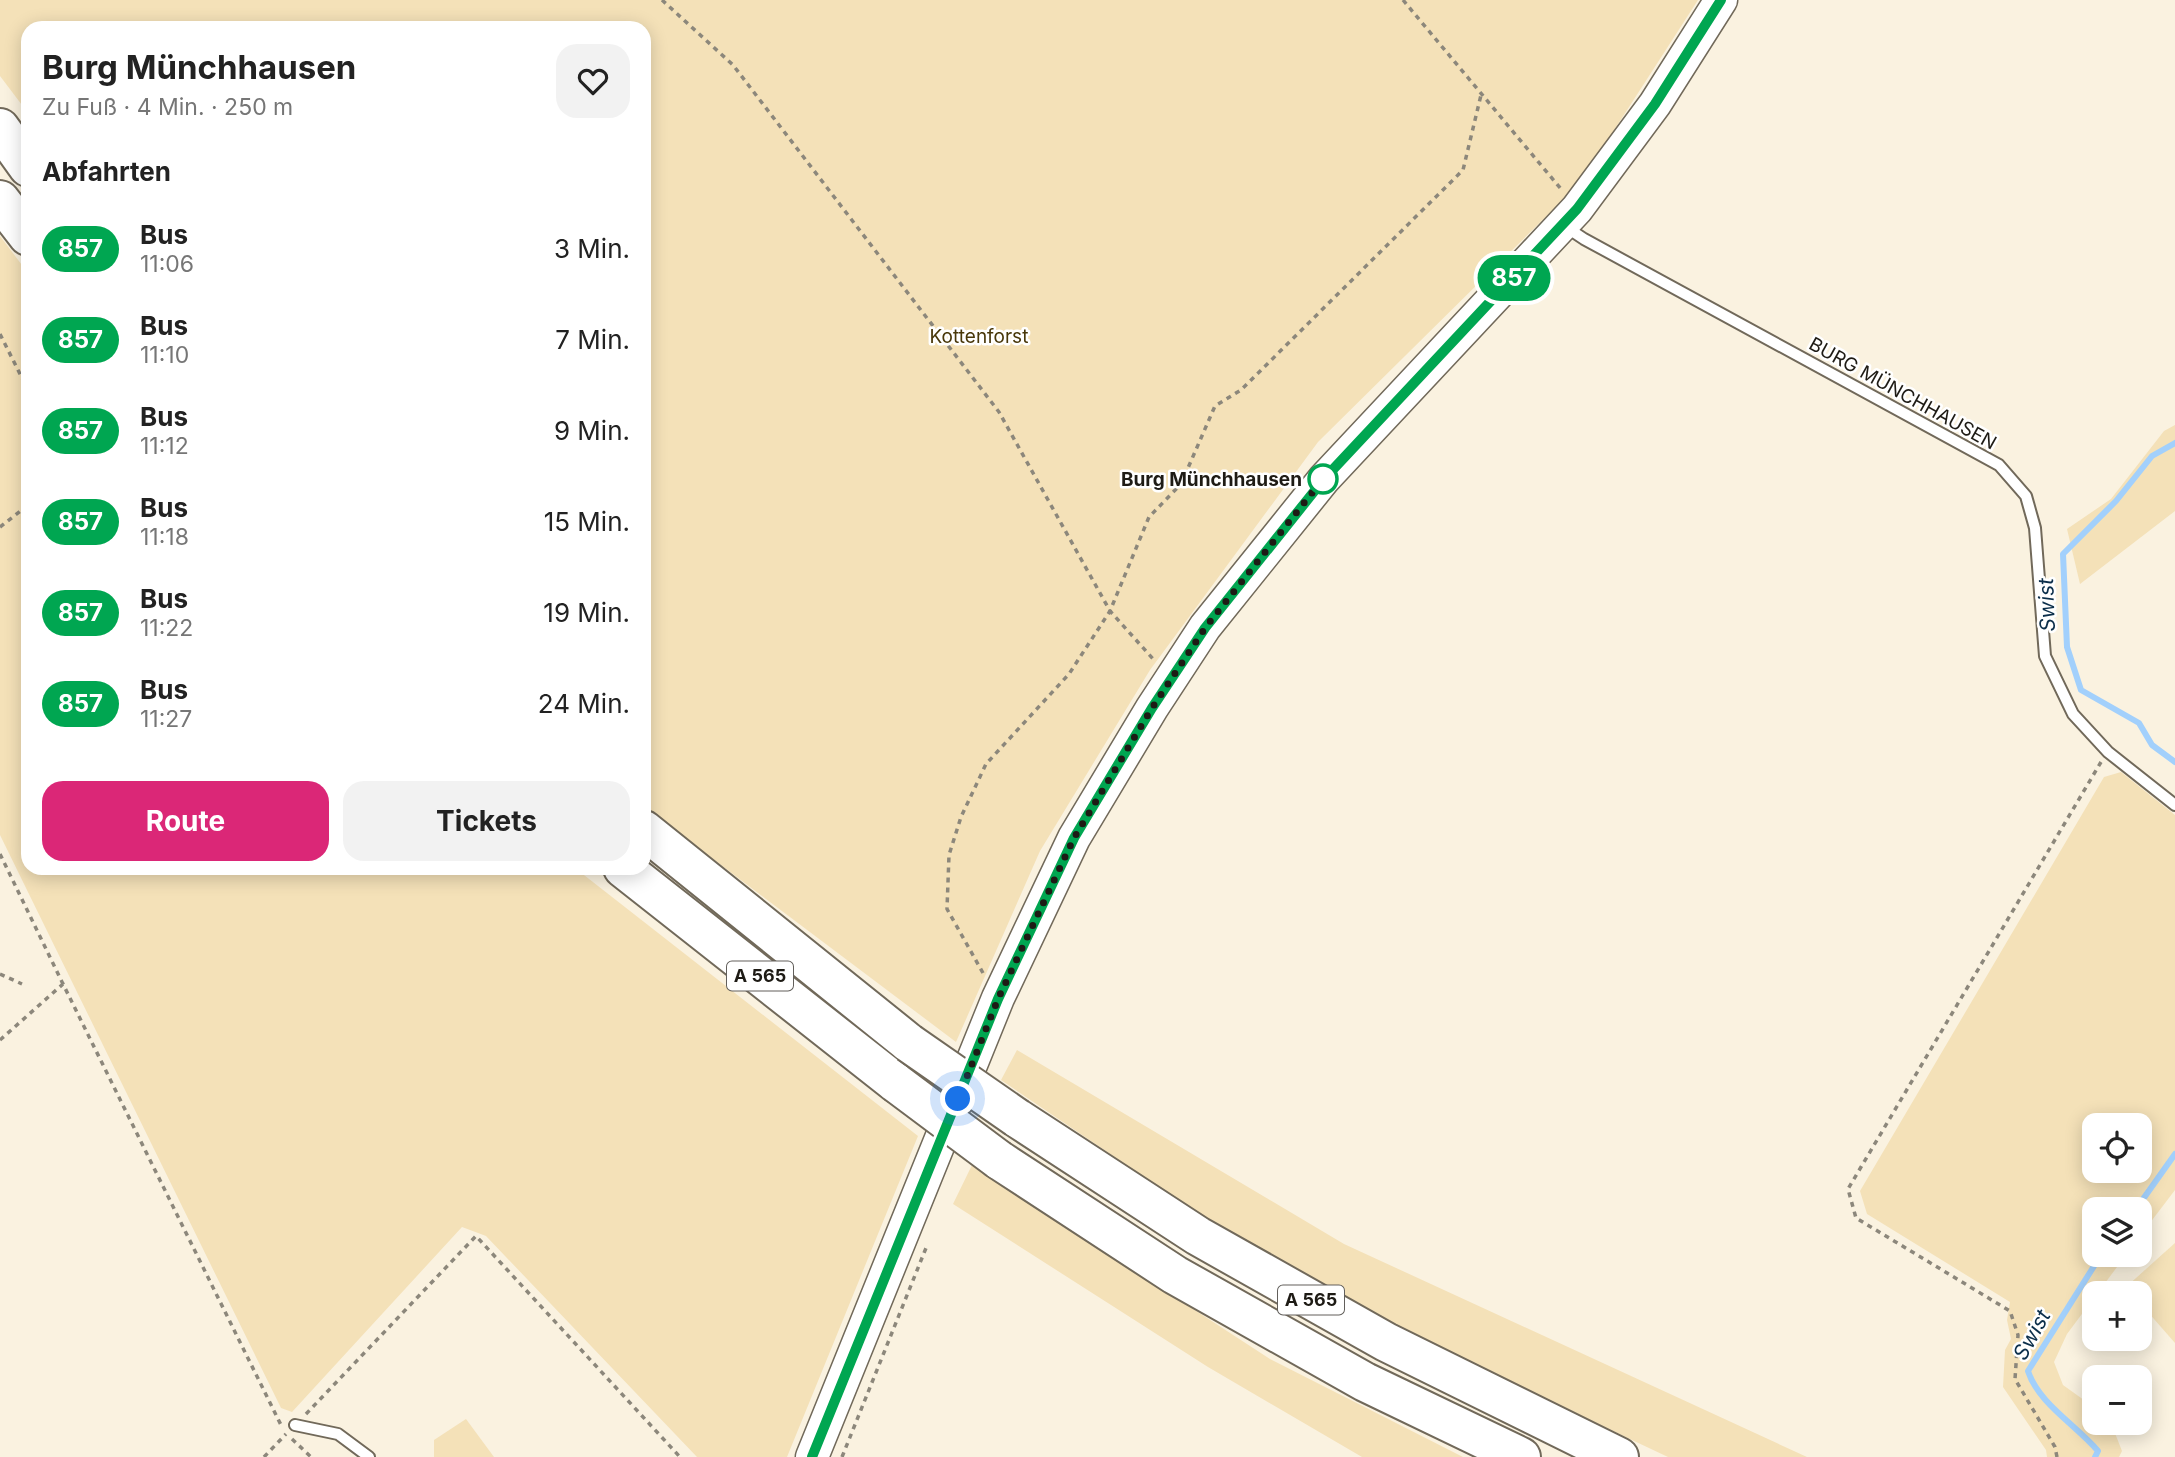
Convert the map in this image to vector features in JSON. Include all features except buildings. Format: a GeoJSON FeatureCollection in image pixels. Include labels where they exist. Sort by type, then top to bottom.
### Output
{"type":"FeatureCollection","features":[{"type":"Feature","properties":{"kind":"highway"},"geometry":{"type":"LineString","coordinates":[[0,128],[21,157]]}},
{"type":"Feature","properties":{"kind":"highway"},"geometry":{"type":"LineString","coordinates":[[0,200],[21,227]]}},
{"type":"Feature","properties":{"kind":"highway","name":"A 565"},"geometry":{"type":"LineString","coordinates":[[651,836],[909,1043],[1017,1118],[1209,1242],[1386,1342],[1619,1457]]}},
{"type":"Feature","properties":{"kind":"highway","name":"A 565"},"geometry":{"type":"LineString","coordinates":[[632,875],[896,1083],[999,1160],[1199,1288],[1365,1382],[1521,1457]]}},
{"type":"Feature","properties":{"kind":"main road"},"geometry":{"type":"LineString","coordinates":[[812,1457],[1003,989],[1074,838],[1172,679],[1205,628],[1324,479],[1575,225],[1721,0]]}},
{"type":"Feature","properties":{"kind":"lane","name":"BURG MÜNCHHAUSEN"},"geometry":{"type":"LineString","coordinates":[[1575,225],[1999,465],[2026,496],[2035,528],[2045,656],[2073,715],[2108,752],[2175,805]]}},
{"type":"Feature","properties":{"kind":"lane"},"geometry":{"type":"LineString","coordinates":[[295,1425],[338,1434],[369,1457]]}},
{"type":"Feature","properties":{"kind":"path"},"geometry":{"type":"LineString","coordinates":[[663,0],[733,65],[999,412],[1110,611],[1172,679]]}},
{"type":"Feature","properties":{"kind":"path"},"geometry":{"type":"LineString","coordinates":[[1404,0],[1481,95],[1575,225]]}},
{"type":"Feature","properties":{"kind":"path"},"geometry":{"type":"LineString","coordinates":[[1003,989],[987,981],[947,909],[949,855],[961,817],[986,764],[1069,674],[1110,611],[1149,517],[1181,484],[1214,406],[1241,390],[1463,170],[1481,95]]}},
{"type":"Feature","properties":{"kind":"path"},"geometry":{"type":"LineString","coordinates":[[0,334],[21,376]]}},
{"type":"Feature","properties":{"kind":"path"},"geometry":{"type":"LineString","coordinates":[[0,527],[21,511]]}},
{"type":"Feature","properties":{"kind":"path"},"geometry":{"type":"LineString","coordinates":[[2057,1457],[2055,1447],[2015,1379],[2018,1335],[2010,1311],[1856,1217],[1848,1189],[2108,752]]}},
{"type":"Feature","properties":{"kind":"path"},"geometry":{"type":"LineString","coordinates":[[0,854],[286,1434],[311,1457]]}},
{"type":"Feature","properties":{"kind":"path"},"geometry":{"type":"LineString","coordinates":[[0,974],[22,984]]}},
{"type":"Feature","properties":{"kind":"path"},"geometry":{"type":"LineString","coordinates":[[0,1040],[63,984]]}},
{"type":"Feature","properties":{"kind":"path"},"geometry":{"type":"LineString","coordinates":[[264,1457],[476,1236],[680,1457]]}},
{"type":"Feature","properties":{"kind":"path"},"geometry":{"type":"LineString","coordinates":[[842,1457],[927,1244]]}},
{"type":"Feature","properties":{"kind":"green space","name":"Kottenforst"},"geometry":{"type":"Polygon","coordinates":[[[0,0],[1698,0],[1580,183],[1318,442],[1150,670],[1040,851],[956,1042],[651,812],[651,21],[21,21],[21,104],[0,76],[0,0]]]}},
{"type":"Feature","properties":{"kind":"green space"},"geometry":{"type":"Polygon","coordinates":[[[0,236],[21,264],[21,875],[584,875],[918,1136],[787,1457],[697,1457],[486,1236],[462,1227],[292,1412],[281,1408],[0,835],[0,236]]]}},
{"type":"Feature","properties":{"kind":"green space"},"geometry":{"type":"Polygon","coordinates":[[[2175,425],[2175,511],[2080,584],[2067,529],[2111,499],[2164,431],[2175,425]]]}},
{"type":"Feature","properties":{"kind":"green space"},"geometry":{"type":"Polygon","coordinates":[[[2121,772],[2175,815],[2175,1190],[2152,1220],[2152,1197],[2082,1197],[2082,1267],[2117,1267],[2107,1281],[2082,1281],[2082,1314],[2067,1334],[2054,1362],[2063,1385],[2082,1399],[2082,1435],[2116,1435],[2122,1451],[2119,1457],[2047,1457],[2046,1450],[2003,1387],[2005,1350],[2011,1339],[2007,1320],[2010,1302],[1867,1214],[1860,1191],[2104,777],[2121,772]]]}},
{"type":"Feature","properties":{"kind":"green space"},"geometry":{"type":"Polygon","coordinates":[[[1017,1050],[1344,1244],[1807,1457],[1668,1457],[1418,1339],[1212,1223],[1001,1080],[1017,1050]]]}},
{"type":"Feature","properties":{"kind":"green space"},"geometry":{"type":"Polygon","coordinates":[[[972,1165],[1270,1359],[1463,1457],[1362,1457],[1208,1367],[953,1204],[972,1165]]]}},
{"type":"Feature","properties":{"kind":"green space"},"geometry":{"type":"Polygon","coordinates":[[[2175,1243],[2175,1343],[2152,1317],[2152,1281],[2133,1281],[2148,1267],[2152,1267],[2152,1264],[2175,1243]]]}},
{"type":"Feature","properties":{"kind":"green space"},"geometry":{"type":"Polygon","coordinates":[[[466,1419],[494,1457],[434,1457],[434,1440],[466,1419]]]}},
{"type":"Feature","properties":{"kind":"waterway","name":"Swist"},"geometry":{"type":"LineString","coordinates":[[2175,443],[2152,456],[2116,501],[2063,554],[2067,647],[2081,690],[2139,723],[2152,745],[2175,762]]}},
{"type":"Feature","properties":{"kind":"waterway","name":"Swist"},"geometry":{"type":"LineString","coordinates":[[2145,1197],[2175,1154]]}},
{"type":"Feature","properties":{"kind":"waterway","name":"Swist"},"geometry":{"type":"LineString","coordinates":[[2093,1267],[2028,1371],[2033,1383],[2049,1404],[2098,1451],[2095,1457]]}},
{"type":"Feature","properties":{"kind":"bus line","name":"857"},"geometry":{"type":"LineString","coordinates":[[812,1457],[998,999],[1074,838],[1152,708],[1205,628],[1324,479],[1577,209],[1655,104],[1721,0]]}},
{"type":"Feature","properties":{"kind":"place","name":"Burg Münchhausen"},"geometry":{"type":"Point","coordinates":[1323,479]}},
{"type":"Feature","properties":{"kind":"route"},"geometry":{"type":"LineString","coordinates":[[958,1099],[998,999],[1074,838],[1152,708],[1205,628],[1323,479]]}}]}
